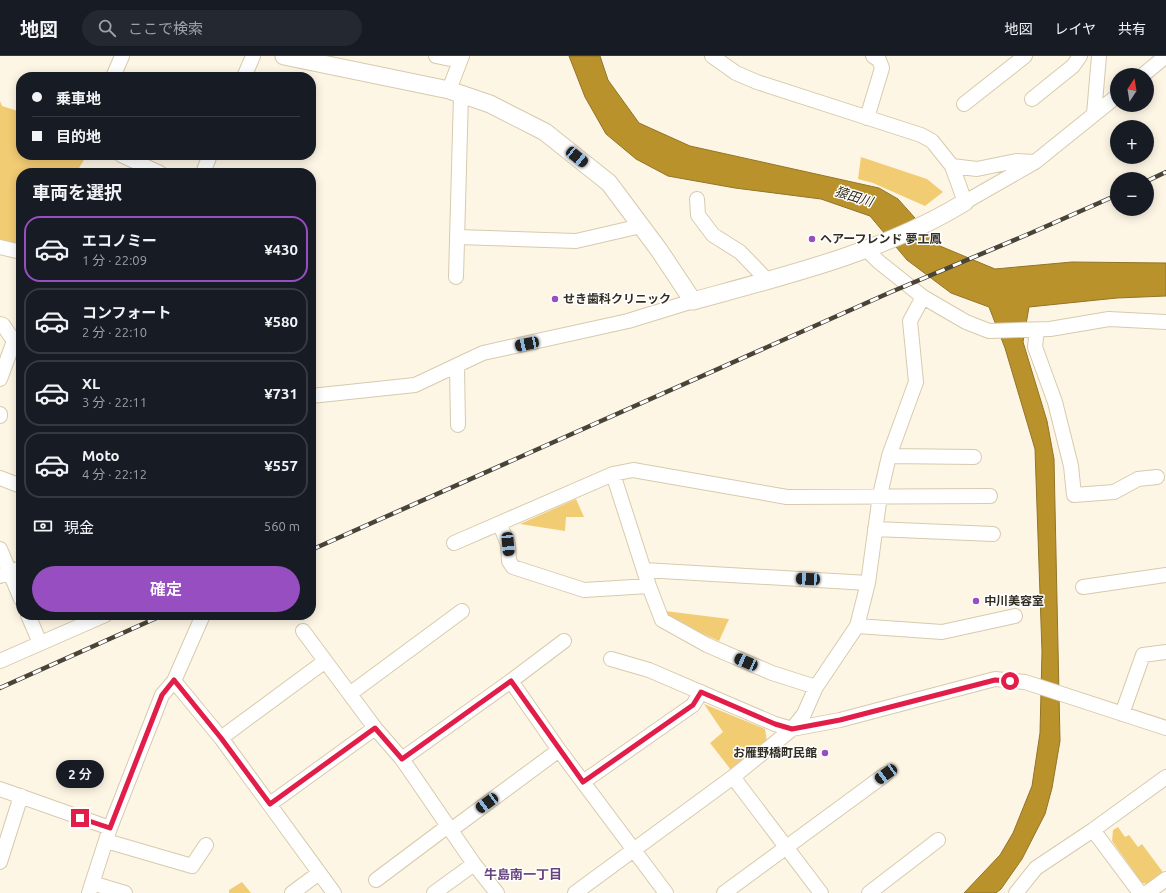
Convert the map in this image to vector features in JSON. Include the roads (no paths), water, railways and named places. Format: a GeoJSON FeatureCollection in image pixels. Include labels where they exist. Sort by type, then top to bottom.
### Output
{"type":"FeatureCollection","features":[{"type":"Feature","properties":{"kind":"street"},"geometry":{"type":"LineString","coordinates":[[115,72],[122,56]]}},
{"type":"Feature","properties":{"kind":"street"},"geometry":{"type":"LineString","coordinates":[[246,72],[253,56]]}},
{"type":"Feature","properties":{"kind":"street"},"geometry":{"type":"LineString","coordinates":[[284,56],[455,92],[490,104],[545,132],[609,183],[693,301]]}},
{"type":"Feature","properties":{"kind":"street"},"geometry":{"type":"LineString","coordinates":[[436,56],[461,59],[455,92],[458,237],[456,277]]}},
{"type":"Feature","properties":{"kind":"street"},"geometry":{"type":"LineString","coordinates":[[712,56],[736,73],[757,82],[921,135],[932,141],[952,166],[965,202]]}},
{"type":"Feature","properties":{"kind":"street"},"geometry":{"type":"LineString","coordinates":[[867,118],[882,68],[879,60],[873,56]]}},
{"type":"Feature","properties":{"kind":"street"},"geometry":{"type":"LineString","coordinates":[[964,104],[1026,56]]}},
{"type":"Feature","properties":{"kind":"street"},"geometry":{"type":"LineString","coordinates":[[1032,99],[1073,66],[1080,56]]}},
{"type":"Feature","properties":{"kind":"street"},"geometry":{"type":"LineString","coordinates":[[1094,114],[1099,56]]}},
{"type":"Feature","properties":{"kind":"street"},"geometry":{"type":"LineString","coordinates":[[1151,68],[1166,56]]}},
{"type":"Feature","properties":{"kind":"street"},"geometry":{"type":"LineString","coordinates":[[316,395],[415,385],[457,367],[483,353],[628,321],[693,301],[768,281],[874,246],[938,218],[1035,162],[1110,101]]}},
{"type":"Feature","properties":{"kind":"street"},"geometry":{"type":"LineString","coordinates":[[133,160],[149,168]]}},
{"type":"Feature","properties":{"kind":"street"},"geometry":{"type":"LineString","coordinates":[[952,166],[977,169],[1016,161],[1035,162]]}},
{"type":"Feature","properties":{"kind":"street"},"geometry":{"type":"LineString","coordinates":[[697,200],[698,215],[713,235],[740,252],[768,281]]}},
{"type":"Feature","properties":{"kind":"street"},"geometry":{"type":"LineString","coordinates":[[458,237],[576,241],[641,226]]}},
{"type":"Feature","properties":{"kind":"street"},"geometry":{"type":"LineString","coordinates":[[874,246],[879,262],[923,297],[966,322],[989,331],[1034,330],[1109,319],[1166,322]]}},
{"type":"Feature","properties":{"kind":"street"},"geometry":{"type":"LineString","coordinates":[[0,247],[16,251]]}},
{"type":"Feature","properties":{"kind":"street"},"geometry":{"type":"LineString","coordinates":[[575,893],[733,777],[792,729],[804,714],[816,687],[857,626],[868,583],[880,496],[889,456],[916,382],[910,321],[923,297]]}},
{"type":"Feature","properties":{"kind":"street"},"geometry":{"type":"LineString","coordinates":[[0,324],[3,325],[14,341],[0,379]]}},
{"type":"Feature","properties":{"kind":"street"},"geometry":{"type":"LineString","coordinates":[[1034,330],[1035,348],[1055,402],[1071,466],[1074,495],[1114,492],[1138,479],[1157,477]]}},
{"type":"Feature","properties":{"kind":"street"},"geometry":{"type":"LineString","coordinates":[[457,367],[458,424]]}},
{"type":"Feature","properties":{"kind":"street"},"geometry":{"type":"LineString","coordinates":[[889,456],[974,457]]}},
{"type":"Feature","properties":{"kind":"street"},"geometry":{"type":"LineString","coordinates":[[454,543],[500,525],[613,474],[633,470],[787,497],[990,496]]}},
{"type":"Feature","properties":{"kind":"street"},"geometry":{"type":"LineString","coordinates":[[613,474],[649,586],[662,620],[707,645],[772,674],[816,687]]}},
{"type":"Feature","properties":{"kind":"street"},"geometry":{"type":"LineString","coordinates":[[0,478],[16,484]]}},
{"type":"Feature","properties":{"kind":"street"},"geometry":{"type":"LineString","coordinates":[[500,525],[508,544],[509,561],[513,567],[584,590],[649,586]]}},
{"type":"Feature","properties":{"kind":"street"},"geometry":{"type":"LineString","coordinates":[[875,529],[993,534]]}},
{"type":"Feature","properties":{"kind":"street"},"geometry":{"type":"LineString","coordinates":[[0,549],[16,587]]}},
{"type":"Feature","properties":{"kind":"street"},"geometry":{"type":"LineString","coordinates":[[644,570],[868,583]]}},
{"type":"Feature","properties":{"kind":"street"},"geometry":{"type":"LineString","coordinates":[[1083,587],[1166,574]]}},
{"type":"Feature","properties":{"kind":"street"},"geometry":{"type":"LineString","coordinates":[[351,693],[462,611]]}},
{"type":"Feature","properties":{"kind":"street"},"geometry":{"type":"LineString","coordinates":[[857,626],[942,632],[1015,616]]}},
{"type":"Feature","properties":{"kind":"street"},"geometry":{"type":"LineString","coordinates":[[30,620],[40,643]]}},
{"type":"Feature","properties":{"kind":"street"},"geometry":{"type":"LineString","coordinates":[[0,661],[93,620]]}},
{"type":"Feature","properties":{"kind":"street"},"geometry":{"type":"LineString","coordinates":[[125,893],[90,888],[108,834],[162,695],[174,680],[201,620]]}},
{"type":"Feature","properties":{"kind":"street"},"geometry":{"type":"LineString","coordinates":[[303,631],[324,662],[351,693],[375,728],[402,759],[474,864],[497,893]]}},
{"type":"Feature","properties":{"kind":"street"},"geometry":{"type":"LineString","coordinates":[[402,759],[564,641]]}},
{"type":"Feature","properties":{"kind":"street"},"geometry":{"type":"LineString","coordinates":[[1122,714],[1143,655],[1166,652]]}},
{"type":"Feature","properties":{"kind":"street"},"geometry":{"type":"LineString","coordinates":[[611,659],[649,670],[775,724],[792,729],[840,720],[995,680],[1025,682],[1166,728]]}},
{"type":"Feature","properties":{"kind":"street"},"geometry":{"type":"LineString","coordinates":[[221,738],[324,662]]}},
{"type":"Feature","properties":{"kind":"street"},"geometry":{"type":"LineString","coordinates":[[174,680],[221,738],[334,893]]}},
{"type":"Feature","properties":{"kind":"street"},"geometry":{"type":"LineString","coordinates":[[511,681],[559,750],[666,893]]}},
{"type":"Feature","properties":{"kind":"street"},"geometry":{"type":"LineString","coordinates":[[583,782],[693,705],[701,692]]}},
{"type":"Feature","properties":{"kind":"street"},"geometry":{"type":"LineString","coordinates":[[270,804],[375,728]]}},
{"type":"Feature","properties":{"kind":"street"},"geometry":{"type":"LineString","coordinates":[[376,880],[559,750]]}},
{"type":"Feature","properties":{"kind":"street"},"geometry":{"type":"LineString","coordinates":[[724,893],[886,774]]}},
{"type":"Feature","properties":{"kind":"street"},"geometry":{"type":"LineString","coordinates":[[733,777],[821,893]]}},
{"type":"Feature","properties":{"kind":"street"},"geometry":{"type":"LineString","coordinates":[[1016,893],[1036,868],[1094,830],[1166,777]]}},
{"type":"Feature","properties":{"kind":"street"},"geometry":{"type":"LineString","coordinates":[[0,789],[21,796],[108,834],[192,866],[206,845]]}},
{"type":"Feature","properties":{"kind":"street"},"geometry":{"type":"LineString","coordinates":[[0,862],[21,796]]}},
{"type":"Feature","properties":{"kind":"street"},"geometry":{"type":"LineString","coordinates":[[1094,830],[1140,893]]}},
{"type":"Feature","properties":{"kind":"street"},"geometry":{"type":"LineString","coordinates":[[869,893],[938,840]]}},
{"type":"Feature","properties":{"kind":"street"},"geometry":{"type":"LineString","coordinates":[[434,893],[474,864]]}},
{"type":"Feature","properties":{"kind":"street"},"geometry":{"type":"LineString","coordinates":[[292,893],[319,873]]}},
{"type":"Feature","properties":{"kind":"street"},"geometry":{"type":"LineString","coordinates":[[1147,893],[1166,879]]}},
{"type":"Feature","properties":{"kind":"water","name":"猿田川"},"geometry":{"type":"Polygon","coordinates":[[[569,56],[600,56],[608,80],[639,123],[690,146],[879,188],[898,199],[940,246],[995,269],[1072,262],[1166,263],[1166,296],[1117,298],[1029,307],[1023,342],[1047,421],[1054,459],[1060,741],[1052,788],[1045,814],[1022,859],[1001,889],[996,893],[964,893],[1000,855],[1013,833],[1032,786],[1040,733],[1042,652],[1035,449],[1005,348],[989,307],[951,293],[907,260],[870,216],[821,199],[735,188],[668,176],[636,159],[606,134],[585,97],[569,56]]]}},
{"type":"Feature","properties":{"kind":"railway"},"geometry":{"type":"LineString","coordinates":[[1154,178],[1166,172]]}},
{"type":"Feature","properties":{"kind":"railway"},"geometry":{"type":"LineString","coordinates":[[316,548],[891,292],[1110,198]]}},
{"type":"Feature","properties":{"kind":"railway"},"geometry":{"type":"LineString","coordinates":[[0,688],[152,620]]}},
{"type":"Feature","properties":{"kind":"place","name":"ヘアーフレンド 夢工鳳"},"geometry":{"type":"Point","coordinates":[812,239]}},
{"type":"Feature","properties":{"kind":"place","name":"せき歯科クリニック"},"geometry":{"type":"Point","coordinates":[555,299]}},
{"type":"Feature","properties":{"kind":"place","name":"中川美容室"},"geometry":{"type":"Point","coordinates":[976,601]}},
{"type":"Feature","properties":{"kind":"place","name":"お雁野橋町民館"},"geometry":{"type":"Point","coordinates":[825,753]}},
{"type":"Feature","properties":{"kind":"district","name":"牛島南一丁目"},"geometry":{"type":"Point","coordinates":[523,874]}}]}
